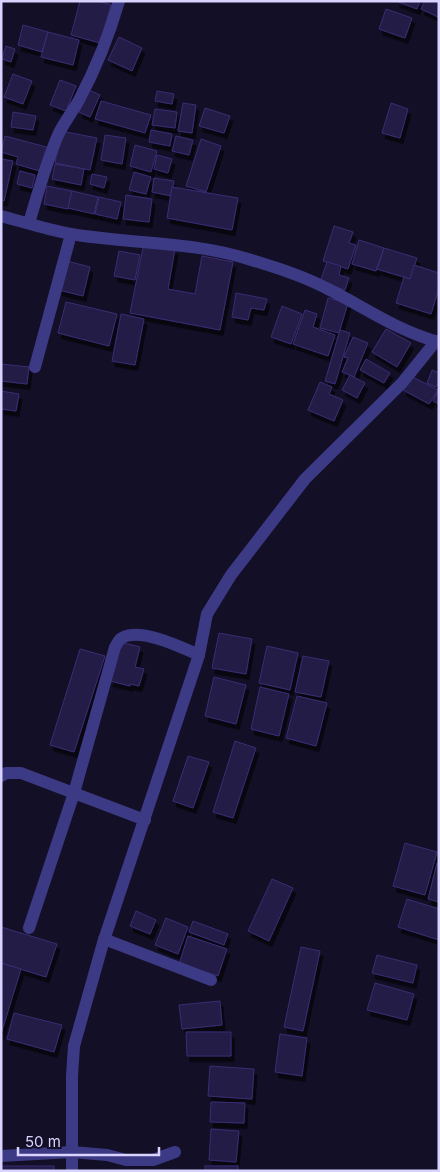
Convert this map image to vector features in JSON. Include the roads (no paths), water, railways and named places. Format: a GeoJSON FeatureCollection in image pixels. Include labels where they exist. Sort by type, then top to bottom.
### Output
{"type":"FeatureCollection","features":[{"type":"Feature","properties":{"kind":"street"},"geometry":{"type":"LineString","coordinates":[[29,223],[47,165],[60,132],[78,101],[110,34],[119,1]]}},
{"type":"Feature","properties":{"kind":"street"},"geometry":{"type":"LineString","coordinates":[[1,216],[71,234],[161,243],[246,258],[316,283],[397,326],[437,342],[402,382],[305,479],[231,575],[207,614],[199,655],[104,939],[74,1046],[72,1076],[72,1171]]}},
{"type":"Feature","properties":{"kind":"street"},"geometry":{"type":"LineString","coordinates":[[35,366],[71,234]]}},
{"type":"Feature","properties":{"kind":"street"},"geometry":{"type":"LineString","coordinates":[[29,928],[74,793],[114,647],[121,638],[136,634],[168,642],[199,655]]}},
{"type":"Feature","properties":{"kind":"street"},"geometry":{"type":"LineString","coordinates":[[1,776],[6,773],[21,773],[145,820]]}},
{"type":"Feature","properties":{"kind":"street"},"geometry":{"type":"LineString","coordinates":[[104,939],[211,980]]}},
{"type":"Feature","properties":{"kind":"street"},"geometry":{"type":"LineString","coordinates":[[1,1156],[72,1152],[107,1155],[126,1160],[153,1160],[175,1152]]}}]}
